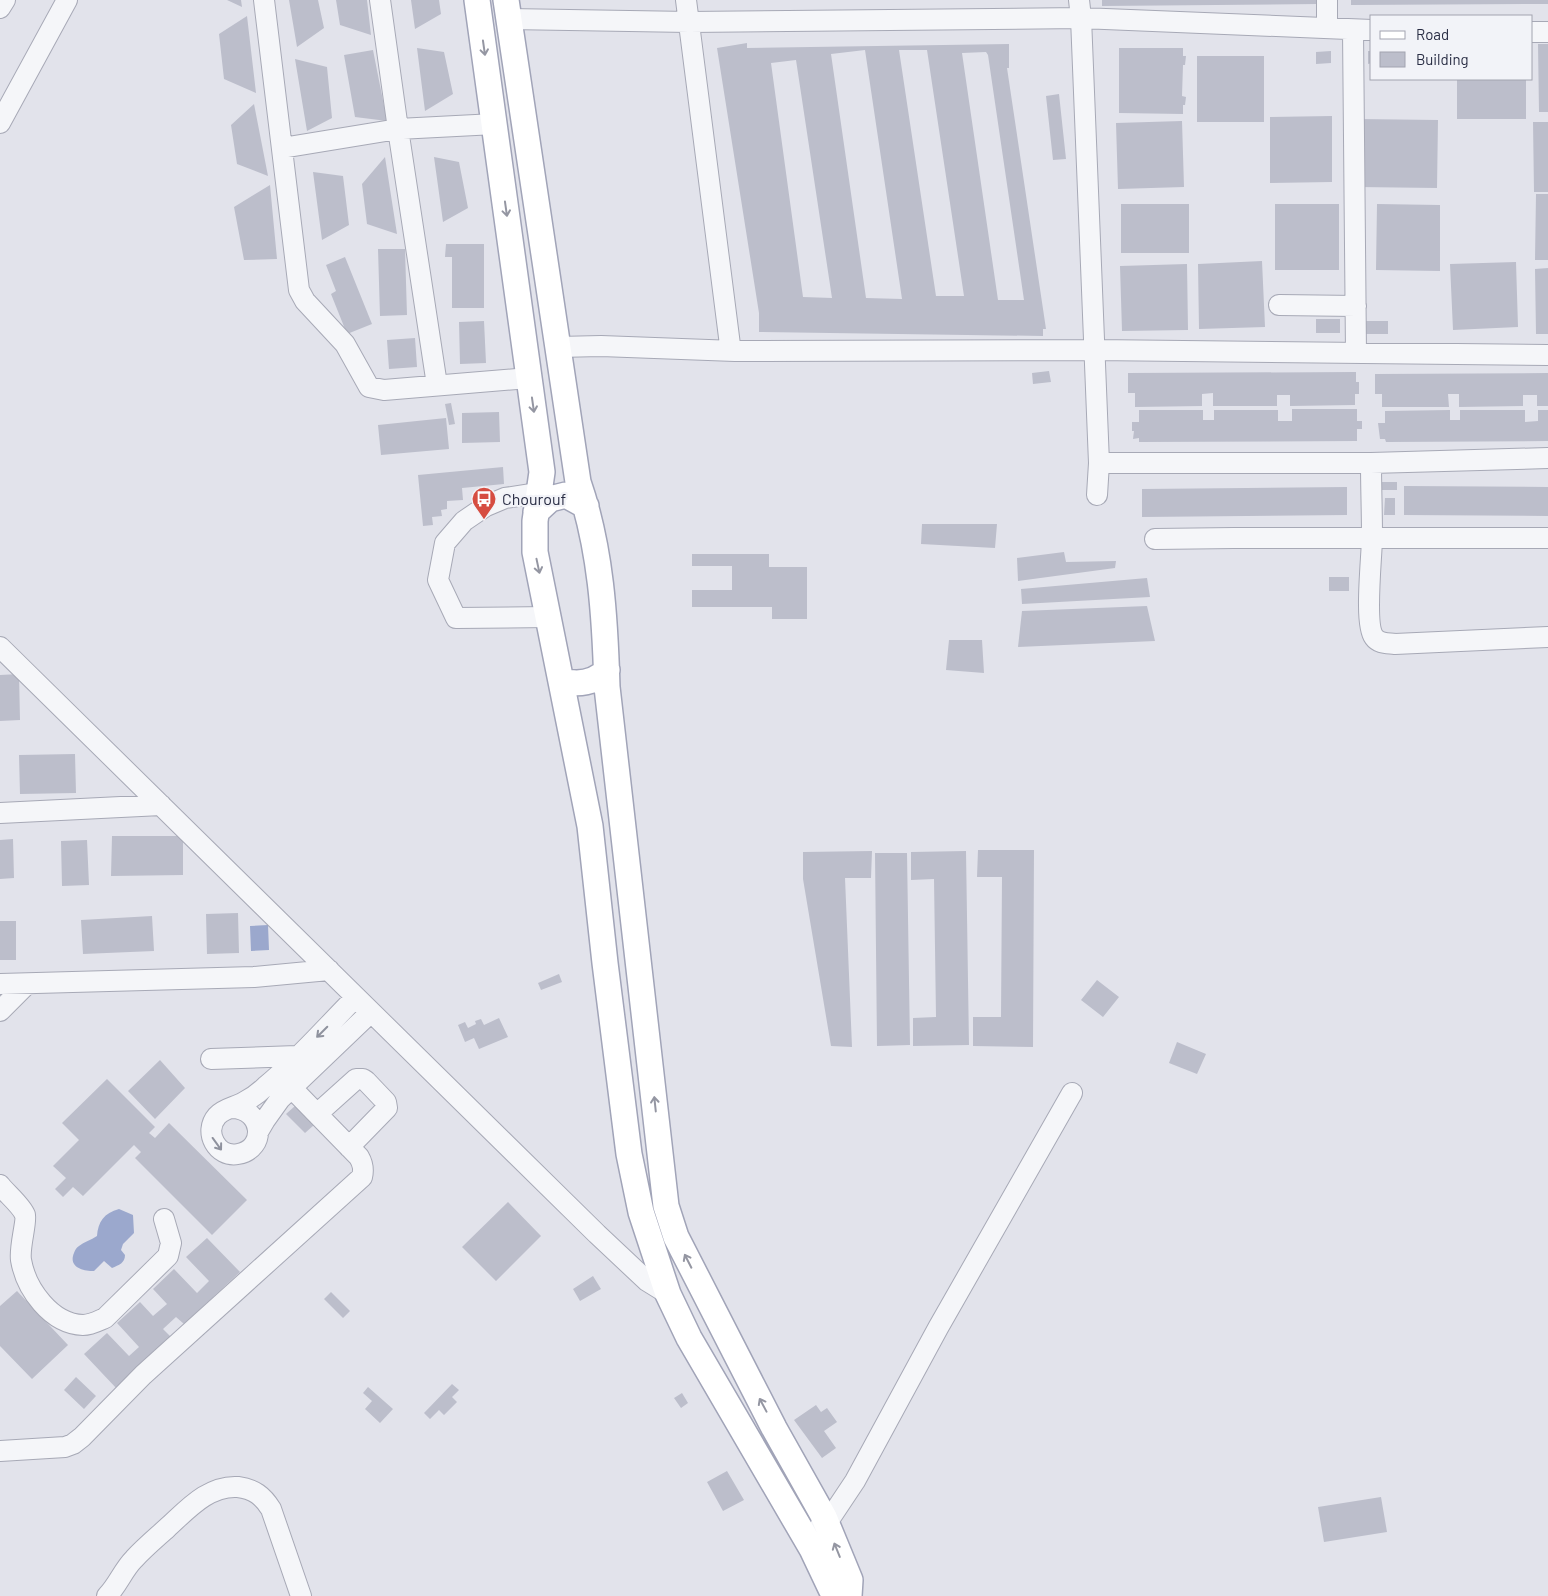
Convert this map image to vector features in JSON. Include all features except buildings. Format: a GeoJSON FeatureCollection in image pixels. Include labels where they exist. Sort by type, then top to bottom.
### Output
{"type":"FeatureCollection","features":[{"type":"Feature","properties":{"kind":"main road"},"geometry":{"type":"LineString","coordinates":[[477,0],[542,472],[537,502],[535,552],[590,826],[604,963],[629,1154],[641,1212],[668,1294],[689,1338],[812,1549],[831,1589],[840,1596]]}},
{"type":"Feature","properties":{"kind":"main road"},"geometry":{"type":"LineString","coordinates":[[508,10],[578,482],[586,506],[601,586],[605,622],[609,707],[666,1206],[676,1237],[774,1428],[824,1517],[850,1580],[849,1596]]}},
{"type":"Feature","properties":{"kind":"main road"},"geometry":{"type":"LineString","coordinates":[[537,502],[566,495],[586,506]]}},
{"type":"Feature","properties":{"kind":"main road"},"geometry":{"type":"LineString","coordinates":[[562,681],[572,683],[595,680],[607,670]]}},
{"type":"Feature","properties":{"kind":"street"},"geometry":{"type":"LineString","coordinates":[[0,8],[5,0]]}},
{"type":"Feature","properties":{"kind":"street"},"geometry":{"type":"LineString","coordinates":[[0,123],[67,0]]}},
{"type":"Feature","properties":{"kind":"street"},"geometry":{"type":"LineString","coordinates":[[264,0],[299,290],[305,301],[345,344],[369,386],[384,390],[529,378]]}},
{"type":"Feature","properties":{"kind":"street"},"geometry":{"type":"LineString","coordinates":[[380,0],[437,385]]}},
{"type":"Feature","properties":{"kind":"street"},"geometry":{"type":"LineString","coordinates":[[686,0],[730,346],[734,350]]}},
{"type":"Feature","properties":{"kind":"street"},"geometry":{"type":"LineString","coordinates":[[1327,0],[1327,28]]}},
{"type":"Feature","properties":{"kind":"street"},"geometry":{"type":"LineString","coordinates":[[1080,9],[1099,463],[1097,495]]}},
{"type":"Feature","properties":{"kind":"street"},"geometry":{"type":"LineString","coordinates":[[508,10],[689,22],[1080,9],[1362,30],[1356,353]]}},
{"type":"Feature","properties":{"kind":"street"},"geometry":{"type":"LineString","coordinates":[[1533,32],[1548,32]]}},
{"type":"Feature","properties":{"kind":"street"},"geometry":{"type":"LineString","coordinates":[[282,148],[398,129],[495,124]]}},
{"type":"Feature","properties":{"kind":"street"},"geometry":{"type":"LineString","coordinates":[[1279,305],[1356,306]]}},
{"type":"Feature","properties":{"kind":"street"},"geometry":{"type":"LineString","coordinates":[[558,347],[601,346],[734,350],[1095,350],[1548,355]]}},
{"type":"Feature","properties":{"kind":"street"},"geometry":{"type":"LineString","coordinates":[[1099,463],[1371,463],[1548,458]]}},
{"type":"Feature","properties":{"kind":"street"},"geometry":{"type":"LineString","coordinates":[[1371,463],[1372,537],[1370,585],[1371,625],[1374,638],[1381,642],[1395,644],[1548,637]]}},
{"type":"Feature","properties":{"kind":"street"},"geometry":{"type":"LineString","coordinates":[[537,502],[505,498],[486,506],[464,521],[445,543],[438,580],[456,618],[549,617]]}},
{"type":"Feature","properties":{"kind":"street"},"geometry":{"type":"LineString","coordinates":[[1155,539],[1548,538]]}},
{"type":"Feature","properties":{"kind":"street"},"geometry":{"type":"LineString","coordinates":[[0,647],[620,1257],[651,1284],[668,1294]]}},
{"type":"Feature","properties":{"kind":"street"},"geometry":{"type":"LineString","coordinates":[[0,814],[161,805]]}},
{"type":"Feature","properties":{"kind":"street"},"geometry":{"type":"LineString","coordinates":[[0,984],[254,977],[329,970]]}},
{"type":"Feature","properties":{"kind":"street"},"geometry":{"type":"LineString","coordinates":[[0,1011],[27,984]]}},
{"type":"Feature","properties":{"kind":"street"},"geometry":{"type":"LineString","coordinates":[[356,997],[297,1056],[285,1081],[272,1109],[258,1132],[253,1146],[247,1151],[232,1155],[214,1143],[212,1135],[214,1120],[218,1114],[285,1081],[371,1012]]}},
{"type":"Feature","properties":{"kind":"street"},"geometry":{"type":"LineString","coordinates":[[211,1059],[297,1056]]}},
{"type":"Feature","properties":{"kind":"street"},"geometry":{"type":"LineString","coordinates":[[317,1114],[356,1079],[366,1081],[386,1102],[387,1108],[349,1147]]}},
{"type":"Feature","properties":{"kind":"street"},"geometry":{"type":"LineString","coordinates":[[0,1451],[65,1447],[73,1444],[144,1375],[362,1177],[362,1163],[285,1081]]}},
{"type":"Feature","properties":{"kind":"street"},"geometry":{"type":"LineString","coordinates":[[812,1549],[824,1517],[832,1517],[855,1481],[938,1328],[1072,1093]]}},
{"type":"Feature","properties":{"kind":"street"},"geometry":{"type":"LineString","coordinates":[[232,1108],[240,1108],[254,1117],[258,1132]]}},
{"type":"Feature","properties":{"kind":"street"},"geometry":{"type":"LineString","coordinates":[[0,1185],[25,1214],[26,1221],[20,1247],[21,1260],[30,1287],[47,1308],[62,1318],[83,1325],[105,1318],[168,1256],[171,1243],[164,1219]]}},
{"type":"Feature","properties":{"kind":"street"},"geometry":{"type":"LineString","coordinates":[[113,1593],[133,1560],[192,1505],[208,1494],[230,1487],[253,1491],[264,1497],[271,1509],[301,1596]]}},
{"type":"Feature","properties":{"kind":"water"},"geometry":{"type":"Polygon","coordinates":[[[268,925],[269,950],[251,951],[250,926],[268,925]]]}},
{"type":"Feature","properties":{"kind":"water"},"geometry":{"type":"Polygon","coordinates":[[[119,1209],[133,1215],[134,1233],[123,1244],[121,1250],[125,1258],[123,1262],[112,1268],[104,1261],[94,1271],[85,1270],[75,1265],[73,1258],[76,1249],[97,1236],[100,1222],[109,1213],[119,1209]]]}},
{"type":"Feature","properties":{"kind":"place","name":"Chourouf"},"geometry":{"type":"Point","coordinates":[484,520]}}]}
